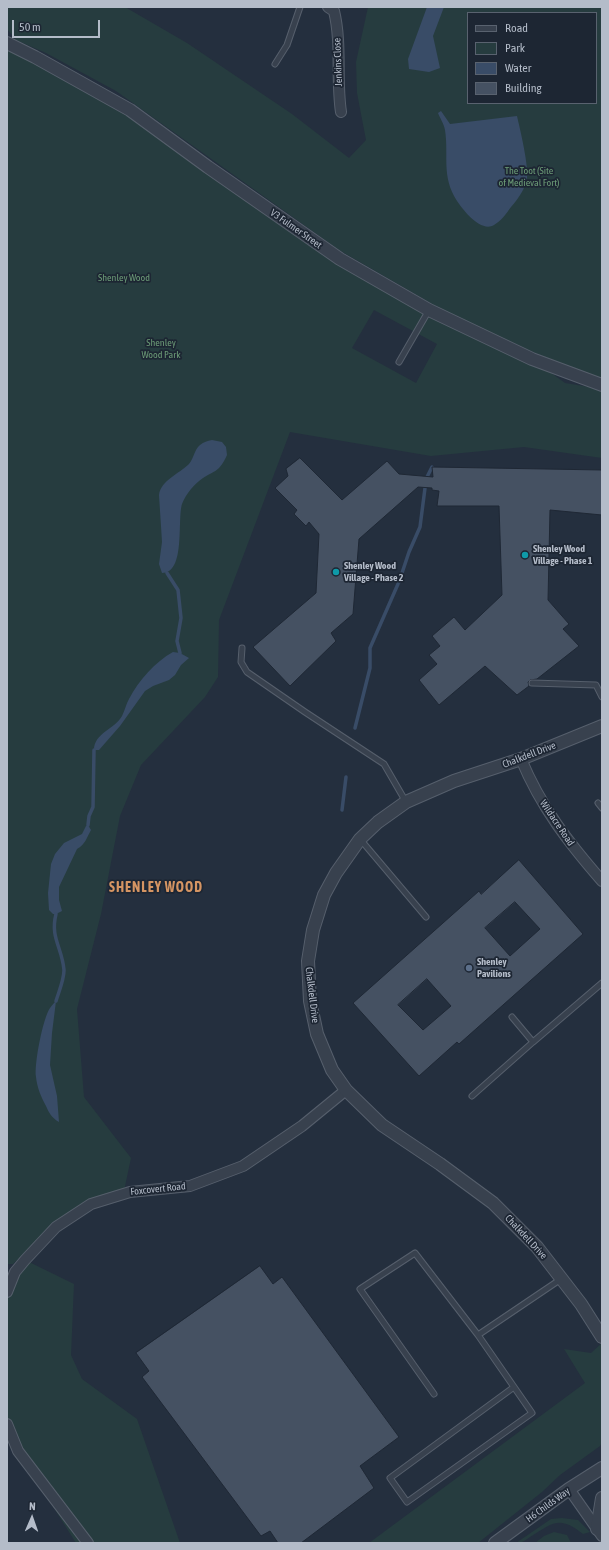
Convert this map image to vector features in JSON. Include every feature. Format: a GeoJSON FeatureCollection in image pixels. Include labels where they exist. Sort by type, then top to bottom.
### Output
{"type":"FeatureCollection","features":[{"type":"Feature","properties":{"kind":"street","name":"Jenkins Close"},"geometry":{"type":"LineString","coordinates":[[334,8],[341,112]]}},
{"type":"Feature","properties":{"kind":"street","name":"V3 Fulmer Street"},"geometry":{"type":"LineString","coordinates":[[7,43],[130,110],[208,167],[340,259],[429,310],[532,360],[602,385]]}},
{"type":"Feature","properties":{"kind":"street","name":"Chalkdell Drive"},"geometry":{"type":"LineString","coordinates":[[602,726],[521,759],[454,781],[406,802],[378,822],[360,839],[336,873],[324,896],[313,930],[308,961],[310,1001],[317,1034],[332,1070],[346,1090],[382,1125],[440,1164],[493,1203],[537,1247],[581,1304],[602,1337]]}},
{"type":"Feature","properties":{"kind":"street","name":"Wildacre Road"},"geometry":{"type":"LineString","coordinates":[[521,759],[531,784],[546,809],[578,854],[602,882]]}},
{"type":"Feature","properties":{"kind":"street","name":"Foxcovert Road"},"geometry":{"type":"LineString","coordinates":[[7,1292],[15,1272],[24,1260],[56,1227],[91,1204],[130,1192],[190,1186],[243,1166],[302,1126],[346,1090]]}},
{"type":"Feature","properties":{"kind":"street"},"geometry":{"type":"LineString","coordinates":[[7,1424],[18,1451],[88,1543]]}},
{"type":"Feature","properties":{"kind":"street","name":"H6 Childs Way"},"geometry":{"type":"LineString","coordinates":[[494,1543],[601,1467]]}},
{"type":"Feature","properties":{"kind":"street"},"geometry":{"type":"LineString","coordinates":[[570,1489],[600,1532]]}},
{"type":"Feature","properties":{"kind":"street"},"geometry":{"type":"LineString","coordinates":[[600,1532],[602,1498]]}},
{"type":"Feature","properties":{"kind":"lane"},"geometry":{"type":"LineString","coordinates":[[275,64],[286,45],[300,7]]}},
{"type":"Feature","properties":{"kind":"lane"},"geometry":{"type":"LineString","coordinates":[[398,362],[429,310]]}},
{"type":"Feature","properties":{"kind":"lane"},"geometry":{"type":"LineString","coordinates":[[242,648],[240,662],[247,672],[384,764],[406,802]]}},
{"type":"Feature","properties":{"kind":"lane"},"geometry":{"type":"LineString","coordinates":[[532,683],[596,685],[602,697]]}},
{"type":"Feature","properties":{"kind":"lane"},"geometry":{"type":"LineString","coordinates":[[598,803],[602,808]]}},
{"type":"Feature","properties":{"kind":"lane"},"geometry":{"type":"LineString","coordinates":[[360,839],[426,917]]}},
{"type":"Feature","properties":{"kind":"lane"},"geometry":{"type":"LineString","coordinates":[[472,1096],[602,983]]}},
{"type":"Feature","properties":{"kind":"lane"},"geometry":{"type":"LineString","coordinates":[[512,1017],[533,1042]]}},
{"type":"Feature","properties":{"kind":"lane"},"geometry":{"type":"LineString","coordinates":[[434,1394],[360,1289],[415,1253],[478,1335],[514,1387],[532,1413],[407,1502],[390,1478],[514,1387]]}},
{"type":"Feature","properties":{"kind":"lane"},"geometry":{"type":"LineString","coordinates":[[478,1335],[562,1279]]}},
{"type":"Feature","properties":{"kind":"green space","name":"The Toot (Site of Medieval Fort)"},"geometry":{"type":"Polygon","coordinates":[[[7,7],[125,7],[187,43],[292,114],[349,158],[366,140],[357,93],[356,62],[368,7],[602,7],[602,382],[583,372],[535,353],[446,312],[339,250],[116,91],[46,53],[16,40],[7,29],[7,7]]]}},
{"type":"Feature","properties":{"kind":"green space","name":"Shenley Wood Park"},"geometry":{"type":"Polygon","coordinates":[[[7,43],[130,110],[340,259],[532,359],[565,383],[602,389],[602,458],[524,447],[431,456],[290,432],[219,620],[218,677],[205,697],[141,765],[120,816],[101,914],[77,1009],[84,1097],[131,1158],[124,1191],[53,1225],[13,1264],[8,1264],[7,43]],[[374,310],[352,348],[416,383],[437,344],[374,310]]]}},
{"type":"Feature","properties":{"kind":"green space"},"geometry":{"type":"Polygon","coordinates":[[[25,1260],[74,1284],[71,1355],[82,1379],[137,1419],[180,1543],[76,1543],[18,1451],[7,1424],[7,1292],[25,1260]]]}},
{"type":"Feature","properties":{"kind":"green space"},"geometry":{"type":"Polygon","coordinates":[[[602,1343],[602,1442],[600,1446],[560,1475],[542,1492],[478,1543],[369,1543],[585,1383],[564,1349],[591,1353],[602,1343]]]}},
{"type":"Feature","properties":{"kind":"green space"},"geometry":{"type":"Polygon","coordinates":[[[562,1518],[578,1520],[590,1532],[583,1534],[568,1524],[556,1523],[523,1542],[516,1543],[551,1519],[562,1518]]]}},
{"type":"Feature","properties":{"kind":"green space"},"geometry":{"type":"Polygon","coordinates":[[[554,1532],[567,1535],[571,1543],[535,1543],[544,1536],[554,1532]]]}},
{"type":"Feature","properties":{"kind":"water"},"geometry":{"type":"Polygon","coordinates":[[[427,7],[444,7],[433,36],[440,68],[429,72],[409,69],[408,59],[427,7]]]}},
{"type":"Feature","properties":{"kind":"water"},"geometry":{"type":"Polygon","coordinates":[[[441,111],[450,124],[517,116],[526,157],[527,179],[519,197],[503,217],[494,225],[489,227],[478,223],[468,215],[452,192],[446,166],[445,130],[438,113],[441,111]]]}},
{"type":"Feature","properties":{"kind":"water"},"geometry":{"type":"Polygon","coordinates":[[[212,440],[222,442],[226,447],[227,455],[223,463],[216,471],[200,480],[193,486],[182,504],[178,555],[175,564],[170,571],[162,573],[159,564],[162,542],[160,490],[167,481],[189,464],[196,449],[200,445],[212,440]]]}},
{"type":"Feature","properties":{"kind":"water"},"geometry":{"type":"Polygon","coordinates":[[[173,652],[180,653],[189,658],[181,665],[175,675],[169,680],[153,686],[145,691],[120,726],[99,750],[94,750],[97,739],[122,716],[129,699],[143,678],[154,666],[173,652]]]}},
{"type":"Feature","properties":{"kind":"water"},"geometry":{"type":"Polygon","coordinates":[[[88,825],[91,830],[84,843],[77,849],[59,887],[59,900],[62,911],[53,914],[49,910],[48,893],[51,864],[55,854],[64,843],[82,834],[88,825]]]}},
{"type":"Feature","properties":{"kind":"water"},"geometry":{"type":"Polygon","coordinates":[[[56,1001],[50,1065],[57,1096],[59,1122],[54,1119],[48,1111],[42,1099],[36,1077],[38,1052],[42,1031],[47,1013],[56,1001]]]}},
{"type":"Feature","properties":{"kind":"building","name":"Shenley Wood Village - Phase 1"},"geometry":{"type":"Polygon","coordinates":[[[300,458],[342,500],[387,461],[399,474],[433,477],[432,467],[602,470],[602,515],[550,510],[548,600],[569,624],[563,629],[579,646],[537,679],[530,680],[528,682],[529,686],[517,695],[485,666],[439,705],[419,680],[437,664],[429,655],[440,646],[432,636],[454,617],[465,630],[502,595],[499,506],[437,506],[439,491],[432,490],[432,488],[418,487],[359,539],[353,614],[331,633],[336,641],[290,686],[253,647],[316,593],[319,534],[309,522],[306,526],[294,514],[297,510],[275,488],[288,476],[286,469],[300,458]]]}},
{"type":"Feature","properties":{"kind":"building","name":"Shenley Pavilions"},"geometry":{"type":"Polygon","coordinates":[[[519,860],[583,934],[459,1044],[457,1042],[419,1076],[353,1003],[479,891],[481,894],[519,860]],[[515,902],[485,928],[510,956],[540,929],[515,902]],[[427,979],[398,1005],[423,1030],[451,1006],[427,979]]]}},
{"type":"Feature","properties":{"kind":"building"},"geometry":{"type":"Polygon","coordinates":[[[260,1266],[273,1284],[282,1277],[399,1437],[360,1466],[374,1488],[301,1543],[278,1543],[270,1531],[261,1536],[142,1377],[149,1371],[136,1353],[260,1266]]]}},
{"type":"Feature","properties":{"kind":"waterway"},"geometry":{"type":"LineString","coordinates":[[427,477],[432,467]]}},
{"type":"Feature","properties":{"kind":"waterway"},"geometry":{"type":"LineString","coordinates":[[399,582],[409,552],[420,527],[425,488]]}},
{"type":"Feature","properties":{"kind":"waterway"},"geometry":{"type":"LineString","coordinates":[[167,573],[178,590],[181,618],[177,641],[180,653]]}},
{"type":"Feature","properties":{"kind":"waterway"},"geometry":{"type":"LineString","coordinates":[[355,728],[370,668],[370,648],[398,584]]}},
{"type":"Feature","properties":{"kind":"waterway"},"geometry":{"type":"LineString","coordinates":[[88,825],[89,816],[93,807],[94,750]]}},
{"type":"Feature","properties":{"kind":"waterway"},"geometry":{"type":"LineString","coordinates":[[342,810],[346,777]]}},
{"type":"Feature","properties":{"kind":"waterway"},"geometry":{"type":"LineString","coordinates":[[56,914],[54,930],[63,962],[64,974],[56,1001]]}},
{"type":"Feature","properties":{"kind":"place","name":"Shenley Wood Village - Phase 1"},"geometry":{"type":"Point","coordinates":[525,555]}},
{"type":"Feature","properties":{"kind":"place","name":"Shenley Wood Village - Phase 2"},"geometry":{"type":"Point","coordinates":[336,572]}},
{"type":"Feature","properties":{"kind":"place","name":"Shenley Pavilions"},"geometry":{"type":"Point","coordinates":[469,968]}},
{"type":"Feature","properties":{"kind":"district","name":"SHENLEY WOOD"},"geometry":{"type":"Point","coordinates":[156,888]}},
{"type":"Feature","properties":{"kind":"park label","name":"Shenley Wood"},"geometry":{"type":"Point","coordinates":[124,278]}}]}
